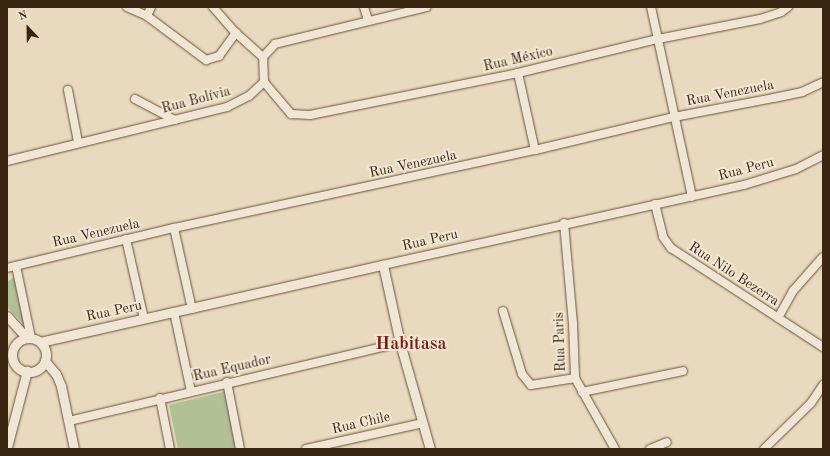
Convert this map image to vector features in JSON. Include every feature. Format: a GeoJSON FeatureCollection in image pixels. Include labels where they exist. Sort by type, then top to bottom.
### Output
{"type":"FeatureCollection","features":[{"type":"Feature","properties":{"kind":"street"},"geometry":{"type":"LineString","coordinates":[[127,7],[146,16],[206,60],[219,56],[236,33]]}},
{"type":"Feature","properties":{"kind":"street"},"geometry":{"type":"LineString","coordinates":[[146,16],[151,7]]}},
{"type":"Feature","properties":{"kind":"street"},"geometry":{"type":"LineString","coordinates":[[213,7],[236,33],[263,57]]}},
{"type":"Feature","properties":{"kind":"street"},"geometry":{"type":"LineString","coordinates":[[364,7],[368,20]]}},
{"type":"Feature","properties":{"kind":"street"},"geometry":{"type":"LineString","coordinates":[[264,82],[263,57],[269,49],[282,41],[427,7]]}},
{"type":"Feature","properties":{"kind":"street"},"geometry":{"type":"LineString","coordinates":[[651,7],[692,197]]}},
{"type":"Feature","properties":{"kind":"street","name":"Rua México"},"geometry":{"type":"LineString","coordinates":[[264,82],[284,108],[291,114],[298,116],[518,73],[658,39],[760,19],[781,12],[788,7]]}},
{"type":"Feature","properties":{"kind":"street"},"geometry":{"type":"LineString","coordinates":[[518,73],[535,150]]}},
{"type":"Feature","properties":{"kind":"street","name":"Rua Bolívia"},"geometry":{"type":"LineString","coordinates":[[7,161],[78,142],[175,120],[239,103],[264,82]]}},
{"type":"Feature","properties":{"kind":"street","name":"Rua Venezuela"},"geometry":{"type":"LineString","coordinates":[[7,268],[174,228],[535,150],[674,117],[802,92],[823,82]]}},
{"type":"Feature","properties":{"kind":"street"},"geometry":{"type":"LineString","coordinates":[[68,90],[78,142]]}},
{"type":"Feature","properties":{"kind":"street"},"geometry":{"type":"LineString","coordinates":[[135,99],[175,120]]}},
{"type":"Feature","properties":{"kind":"street","name":"Rua Peru"},"geometry":{"type":"LineString","coordinates":[[40,342],[192,309],[564,223],[692,197],[772,177],[796,169],[823,155]]}},
{"type":"Feature","properties":{"kind":"street","name":"Rua Nilo Bezerra"},"geometry":{"type":"LineString","coordinates":[[654,204],[663,236],[672,248],[823,347]]}},
{"type":"Feature","properties":{"kind":"street","name":"Rua Paris"},"geometry":{"type":"LineString","coordinates":[[564,223],[574,329],[575,378],[615,449]]}},
{"type":"Feature","properties":{"kind":"street"},"geometry":{"type":"LineString","coordinates":[[174,228],[192,309]]}},
{"type":"Feature","properties":{"kind":"street"},"geometry":{"type":"LineString","coordinates":[[126,239],[144,319]]}},
{"type":"Feature","properties":{"kind":"street"},"geometry":{"type":"LineString","coordinates":[[778,318],[793,291],[823,257]]}},
{"type":"Feature","properties":{"kind":"street"},"geometry":{"type":"LineString","coordinates":[[382,265],[400,344],[430,449]]}},
{"type":"Feature","properties":{"kind":"street"},"geometry":{"type":"LineString","coordinates":[[16,266],[29,338]]}},
{"type":"Feature","properties":{"kind":"street"},"geometry":{"type":"LineString","coordinates":[[503,311],[522,374],[531,385],[575,378]]}},
{"type":"Feature","properties":{"kind":"street"},"geometry":{"type":"LineString","coordinates":[[174,312],[191,391]]}},
{"type":"Feature","properties":{"kind":"street"},"geometry":{"type":"LineString","coordinates":[[7,316],[29,338],[40,342],[45,348],[45,361],[56,374],[61,386],[74,449]]}},
{"type":"Feature","properties":{"kind":"street"},"geometry":{"type":"LineString","coordinates":[[12,356],[15,346],[29,338]]}},
{"type":"Feature","properties":{"kind":"street","name":"Rua Equador"},"geometry":{"type":"LineString","coordinates":[[69,421],[228,382],[400,344]]}},
{"type":"Feature","properties":{"kind":"street"},"geometry":{"type":"LineString","coordinates":[[7,346],[17,366],[27,372],[38,369],[45,361]]}},
{"type":"Feature","properties":{"kind":"street"},"geometry":{"type":"LineString","coordinates":[[582,392],[683,371]]}},
{"type":"Feature","properties":{"kind":"street"},"geometry":{"type":"LineString","coordinates":[[7,447],[27,372]]}},
{"type":"Feature","properties":{"kind":"street"},"geometry":{"type":"LineString","coordinates":[[228,382],[240,449]]}},
{"type":"Feature","properties":{"kind":"street"},"geometry":{"type":"LineString","coordinates":[[764,449],[811,403],[823,385]]}},
{"type":"Feature","properties":{"kind":"street"},"geometry":{"type":"LineString","coordinates":[[160,398],[170,449]]}},
{"type":"Feature","properties":{"kind":"street","name":"Rua Chile"},"geometry":{"type":"LineString","coordinates":[[306,449],[423,423]]}},
{"type":"Feature","properties":{"kind":"street"},"geometry":{"type":"LineString","coordinates":[[650,449],[667,442]]}},
{"type":"Feature","properties":{"kind":"green space"},"geometry":{"type":"Polygon","coordinates":[[[14,277],[27,327],[7,307],[7,282],[14,277]]]}},
{"type":"Feature","properties":{"kind":"green space"},"geometry":{"type":"Polygon","coordinates":[[[227,391],[238,449],[178,449],[169,405],[227,391]]]}},
{"type":"Feature","properties":{"kind":"district","name":"Habitasa"},"geometry":{"type":"Point","coordinates":[411,344]}}]}
